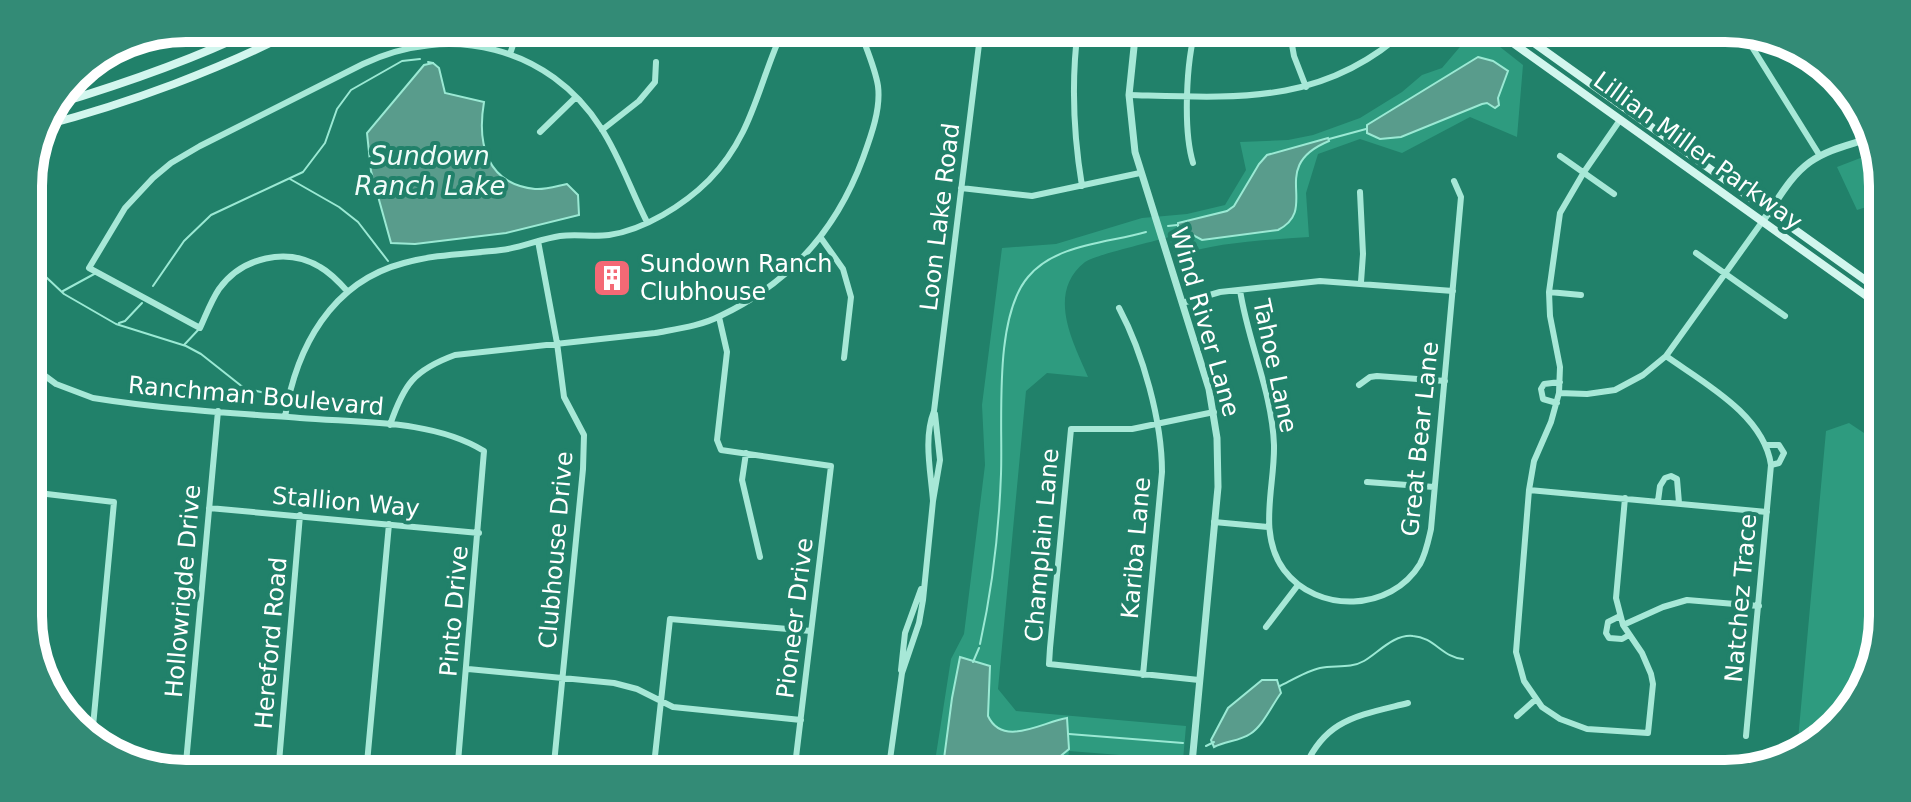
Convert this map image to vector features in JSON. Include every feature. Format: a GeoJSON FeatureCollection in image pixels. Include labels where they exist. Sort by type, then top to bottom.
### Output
{"type":"FeatureCollection","features":[{"type":"Feature","properties":{"kind":"main road"},"geometry":{"type":"LineString","coordinates":[[71,100],[180,62],[226,42]]}},
{"type":"Feature","properties":{"kind":"main road"},"geometry":{"type":"LineString","coordinates":[[57,121],[123,101],[269,42]]}},
{"type":"Feature","properties":{"kind":"main road","name":"Lillian Miller Parkway"},"geometry":{"type":"LineString","coordinates":[[1511,42],[1869,298]]}},
{"type":"Feature","properties":{"kind":"main road","name":"Lillian Miller Parkway"},"geometry":{"type":"LineString","coordinates":[[1533,42],[1869,283]]}},
{"type":"Feature","properties":{"kind":"street"},"geometry":{"type":"LineString","coordinates":[[510,54],[514,42]]}},
{"type":"Feature","properties":{"kind":"street"},"geometry":{"type":"LineString","coordinates":[[285,417],[299,358],[316,328],[348,292],[366,279],[403,263],[510,249],[562,236],[624,232],[674,206],[709,180],[734,149],[751,118],[779,42]]}},
{"type":"Feature","properties":{"kind":"street"},"geometry":{"type":"LineString","coordinates":[[390,425],[408,382],[428,365],[455,355],[655,333],[719,317],[769,288],[821,238],[853,187],[871,137],[877,103],[878,86],[864,42]]}},
{"type":"Feature","properties":{"kind":"street","name":"Loon Lake Road"},"geometry":{"type":"LineString","coordinates":[[890,760],[902,673],[919,623],[940,460],[934,411],[979,42]]}},
{"type":"Feature","properties":{"kind":"street"},"geometry":{"type":"LineString","coordinates":[[1076,42],[1072,104],[1082,186]]}},
{"type":"Feature","properties":{"kind":"street","name":"Wind River Lane"},"geometry":{"type":"LineString","coordinates":[[1135,42],[1129,95],[1140,173],[1200,357],[1214,412],[1218,462],[1192,760]]}},
{"type":"Feature","properties":{"kind":"street"},"geometry":{"type":"LineString","coordinates":[[1193,42],[1188,66],[1189,149],[1193,163]]}},
{"type":"Feature","properties":{"kind":"street"},"geometry":{"type":"LineString","coordinates":[[1292,42],[1306,87]]}},
{"type":"Feature","properties":{"kind":"street"},"geometry":{"type":"LineString","coordinates":[[1129,95],[1247,96],[1286,92],[1346,74],[1390,42]]}},
{"type":"Feature","properties":{"kind":"street"},"geometry":{"type":"LineString","coordinates":[[348,292],[319,266],[297,257],[262,259],[225,281],[200,328],[89,268],[114,223],[140,191],[171,163],[385,53],[420,44],[477,45],[510,54],[543,70],[576,97],[602,130],[647,222]]}},
{"type":"Feature","properties":{"kind":"street"},"geometry":{"type":"LineString","coordinates":[[1750,45],[1820,156]]}},
{"type":"Feature","properties":{"kind":"street"},"geometry":{"type":"LineString","coordinates":[[602,130],[639,101],[655,82],[656,62]]}},
{"type":"Feature","properties":{"kind":"street"},"geometry":{"type":"LineString","coordinates":[[540,132],[576,97]]}},
{"type":"Feature","properties":{"kind":"street"},"geometry":{"type":"LineString","coordinates":[[1620,120],[1560,213],[1549,292],[1559,393],[1534,461],[1529,490],[1516,652],[1524,681],[1549,712],[1587,729],[1648,733],[1653,684],[1651,674],[1642,653],[1623,625],[1616,598],[1625,498]]}},
{"type":"Feature","properties":{"kind":"street"},"geometry":{"type":"LineString","coordinates":[[1559,393],[1587,394],[1615,390],[1643,375],[1666,356],[1798,172],[1820,156],[1862,141]]}},
{"type":"Feature","properties":{"kind":"street"},"geometry":{"type":"LineString","coordinates":[[1560,156],[1614,194]]}},
{"type":"Feature","properties":{"kind":"street"},"geometry":{"type":"LineString","coordinates":[[961,188],[1032,196],[1140,173]]}},
{"type":"Feature","properties":{"kind":"street","name":"Great Bear Lane"},"geometry":{"type":"LineString","coordinates":[[1298,585],[1320,597],[1349,602],[1376,598],[1398,587],[1419,565],[1427,548],[1461,197],[1454,181]]}},
{"type":"Feature","properties":{"kind":"street"},"geometry":{"type":"LineString","coordinates":[[1360,192],[1361,282]]}},
{"type":"Feature","properties":{"kind":"street"},"geometry":{"type":"LineString","coordinates":[[821,238],[843,269],[851,297],[844,358]]}},
{"type":"Feature","properties":{"kind":"street","name":"Clubhouse Drive"},"geometry":{"type":"LineString","coordinates":[[538,241],[564,397],[584,435],[554,760]]}},
{"type":"Feature","properties":{"kind":"street"},"geometry":{"type":"LineString","coordinates":[[1696,253],[1785,316]]}},
{"type":"Feature","properties":{"kind":"street"},"geometry":{"type":"LineString","coordinates":[[1182,303],[1240,290],[1320,281],[1453,291]]}},
{"type":"Feature","properties":{"kind":"street","name":"Tahoe Lane"},"geometry":{"type":"LineString","coordinates":[[1240,290],[1271,413],[1274,474],[1268,527],[1281,565],[1298,585]]}},
{"type":"Feature","properties":{"kind":"street"},"geometry":{"type":"LineString","coordinates":[[1549,292],[1581,295]]}},
{"type":"Feature","properties":{"kind":"street","name":"Kariba Lane"},"geometry":{"type":"LineString","coordinates":[[1119,308],[1127,323],[1162,446],[1143,675]]}},
{"type":"Feature","properties":{"kind":"street"},"geometry":{"type":"LineString","coordinates":[[719,317],[727,352],[717,440],[721,450],[746,453],[742,480],[760,557]]}},
{"type":"Feature","properties":{"kind":"street","name":"Natchez Trace"},"geometry":{"type":"LineString","coordinates":[[1666,356],[1753,422],[1767,445],[1771,465],[1746,736]]}},
{"type":"Feature","properties":{"kind":"street","name":"Ranchman Boulevard"},"geometry":{"type":"LineString","coordinates":[[42,374],[56,384],[93,398],[390,425],[447,435],[484,451]]}},
{"type":"Feature","properties":{"kind":"street"},"geometry":{"type":"LineString","coordinates":[[1359,385],[1377,376],[1445,381]]}},
{"type":"Feature","properties":{"kind":"street"},"geometry":{"type":"LineString","coordinates":[[1557,403],[1543,399],[1540,393],[1544,384],[1560,382]]}},
{"type":"Feature","properties":{"kind":"street","name":"Hollowrigde Drive"},"geometry":{"type":"LineString","coordinates":[[186,760],[218,411]]}},
{"type":"Feature","properties":{"kind":"street","name":"Champlain Lane"},"geometry":{"type":"LineString","coordinates":[[1143,675],[1049,664],[1071,429],[1132,429],[1214,412]]}},
{"type":"Feature","properties":{"kind":"street","name":"Natchez Trace"},"geometry":{"type":"LineString","coordinates":[[1767,445],[1779,445],[1784,453],[1779,463],[1771,465]]}},
{"type":"Feature","properties":{"kind":"street","name":"Pinto Drive"},"geometry":{"type":"LineString","coordinates":[[458,760],[484,451]]}},
{"type":"Feature","properties":{"kind":"street","name":"Pioneer Drive"},"geometry":{"type":"LineString","coordinates":[[746,453],[831,466],[796,760]]}},
{"type":"Feature","properties":{"kind":"street"},"geometry":{"type":"LineString","coordinates":[[1658,501],[1660,486],[1665,478],[1671,476],[1677,479],[1679,503]]}},
{"type":"Feature","properties":{"kind":"street"},"geometry":{"type":"LineString","coordinates":[[1367,482],[1434,487]]}},
{"type":"Feature","properties":{"kind":"street"},"geometry":{"type":"LineString","coordinates":[[1529,490],[1767,512]]}},
{"type":"Feature","properties":{"kind":"street"},"geometry":{"type":"LineString","coordinates":[[42,493],[114,502],[93,726]]}},
{"type":"Feature","properties":{"kind":"street","name":"Stallion Way"},"geometry":{"type":"LineString","coordinates":[[209,508],[479,533]]}},
{"type":"Feature","properties":{"kind":"street","name":"Hereford Road"},"geometry":{"type":"LineString","coordinates":[[279,760],[300,515]]}},
{"type":"Feature","properties":{"kind":"street"},"geometry":{"type":"LineString","coordinates":[[1214,522],[1268,527]]}},
{"type":"Feature","properties":{"kind":"street"},"geometry":{"type":"LineString","coordinates":[[367,760],[389,524]]}},
{"type":"Feature","properties":{"kind":"street"},"geometry":{"type":"LineString","coordinates":[[1266,627],[1298,585]]}},
{"type":"Feature","properties":{"kind":"street"},"geometry":{"type":"LineString","coordinates":[[1623,625],[1687,600],[1759,606]]}},
{"type":"Feature","properties":{"kind":"street"},"geometry":{"type":"LineString","coordinates":[[1620,616],[1608,622],[1606,633],[1609,638],[1615,639],[1629,635]]}},
{"type":"Feature","properties":{"kind":"street"},"geometry":{"type":"LineString","coordinates":[[654,760],[670,619],[811,631]]}},
{"type":"Feature","properties":{"kind":"street"},"geometry":{"type":"LineString","coordinates":[[468,669],[627,686],[673,707],[801,720]]}},
{"type":"Feature","properties":{"kind":"street"},"geometry":{"type":"LineString","coordinates":[[1143,675],[1199,680]]}},
{"type":"Feature","properties":{"kind":"street"},"geometry":{"type":"LineString","coordinates":[[1517,716],[1536,699]]}},
{"type":"Feature","properties":{"kind":"street"},"geometry":{"type":"LineString","coordinates":[[1307,760],[1331,728],[1358,715],[1408,703]]}},
{"type":"Feature","properties":{"kind":"green space"},"geometry":{"type":"Polygon","coordinates":[[[1464,42],[1494,42],[1523,65],[1517,137],[1470,117],[1402,153],[1360,139],[1318,154],[1306,193],[1309,237],[1224,245],[1175,256],[1169,237],[1085,262],[1073,274],[1065,303],[1070,333],[1088,377],[1047,373],[1026,391],[998,689],[1016,711],[1186,726],[1183,760],[1069,751],[1068,760],[935,760],[951,659],[964,634],[985,465],[982,405],[1002,248],[1056,244],[1142,218],[1187,214],[1225,205],[1246,170],[1240,142],[1288,140],[1313,135],[1360,118],[1402,92],[1422,75],[1442,68],[1464,42]]]}},
{"type":"Feature","properties":{"kind":"green space"},"geometry":{"type":"Polygon","coordinates":[[[1866,156],[1869,206],[1857,210],[1837,167],[1866,156]]]}},
{"type":"Feature","properties":{"kind":"green space"},"geometry":{"type":"Polygon","coordinates":[[[1849,423],[1869,436],[1868,635],[1861,663],[1845,696],[1827,718],[1798,740],[1826,431],[1849,423]]]}},
{"type":"Feature","properties":{"kind":"water"},"geometry":{"type":"Polygon","coordinates":[[[1478,57],[1493,61],[1508,71],[1498,98],[1499,105],[1495,108],[1487,103],[1482,104],[1401,137],[1380,139],[1367,133],[1367,125],[1478,57]]]}},
{"type":"Feature","properties":{"kind":"water","name":"Sundown Ranch Lake"},"geometry":{"type":"Polygon","coordinates":[[[433,63],[439,68],[445,93],[484,102],[484,146],[495,170],[518,186],[535,189],[567,184],[578,195],[579,215],[506,233],[415,244],[391,243],[371,171],[367,133],[424,65],[433,63]]]}},
{"type":"Feature","properties":{"kind":"water"},"geometry":{"type":"Polygon","coordinates":[[[1328,138],[1329,141],[1310,151],[1300,163],[1295,210],[1290,221],[1278,230],[1202,240],[1178,227],[1178,223],[1227,211],[1234,206],[1267,155],[1328,138]]]}},
{"type":"Feature","properties":{"kind":"water"},"geometry":{"type":"Polygon","coordinates":[[[960,657],[990,666],[988,716],[995,725],[1013,732],[1067,718],[1069,749],[1057,760],[944,760],[960,657]]]}},
{"type":"Feature","properties":{"kind":"water"},"geometry":{"type":"Polygon","coordinates":[[[1262,680],[1277,680],[1281,693],[1263,721],[1246,736],[1214,747],[1211,740],[1228,708],[1262,680]]]}},
{"type":"Feature","properties":{"kind":"waterway"},"geometry":{"type":"LineString","coordinates":[[153,286],[184,241],[211,215],[303,172],[325,143],[337,109],[351,90],[402,61],[420,59]]}},
{"type":"Feature","properties":{"kind":"waterway"},"geometry":{"type":"LineString","coordinates":[[428,62],[433,63]]}},
{"type":"Feature","properties":{"kind":"waterway"},"geometry":{"type":"LineString","coordinates":[[1329,139],[1366,129]]}},
{"type":"Feature","properties":{"kind":"waterway"},"geometry":{"type":"LineString","coordinates":[[290,179],[339,207],[358,222],[388,261]]}},
{"type":"Feature","properties":{"kind":"waterway"},"geometry":{"type":"LineString","coordinates":[[1168,226],[1177,225]]}},
{"type":"Feature","properties":{"kind":"waterway"},"geometry":{"type":"LineString","coordinates":[[980,644],[999,517],[1002,372],[1009,318],[1017,295],[1028,277],[1052,258],[1083,246],[1146,232]]}},
{"type":"Feature","properties":{"kind":"waterway"},"geometry":{"type":"LineString","coordinates":[[42,273],[64,294],[116,324],[186,346],[244,388],[282,397]]}},
{"type":"Feature","properties":{"kind":"waterway"},"geometry":{"type":"LineString","coordinates":[[63,291],[96,273]]}},
{"type":"Feature","properties":{"kind":"waterway"},"geometry":{"type":"LineString","coordinates":[[119,323],[125,321],[142,303]]}},
{"type":"Feature","properties":{"kind":"waterway"},"geometry":{"type":"LineString","coordinates":[[184,345],[199,329]]}},
{"type":"Feature","properties":{"kind":"waterway"},"geometry":{"type":"LineString","coordinates":[[1280,686],[1315,669],[1359,663],[1406,636],[1420,637],[1463,659]]}},
{"type":"Feature","properties":{"kind":"waterway"},"geometry":{"type":"LineString","coordinates":[[973,662],[979,648]]}},
{"type":"Feature","properties":{"kind":"waterway"},"geometry":{"type":"LineString","coordinates":[[1069,734],[1183,743]]}},
{"type":"Feature","properties":{"kind":"waterway"},"geometry":{"type":"LineString","coordinates":[[1206,746],[1214,742]]}},
{"type":"Feature","properties":{"kind":"place","name":"Sundown Ranch Clubhouse"},"geometry":{"type":"Point","coordinates":[612,278]}}]}
